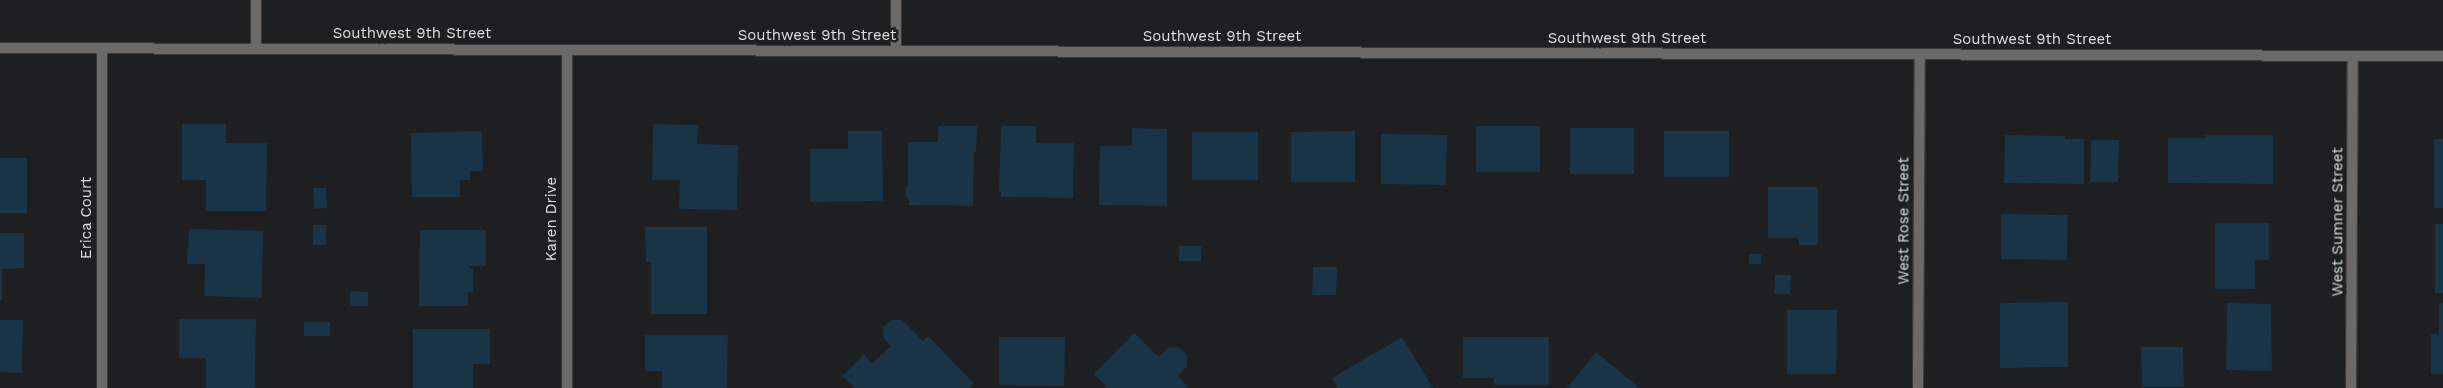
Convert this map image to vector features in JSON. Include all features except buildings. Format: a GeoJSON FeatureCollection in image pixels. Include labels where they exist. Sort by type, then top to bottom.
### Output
{"type":"FeatureCollection","features":[{"type":"Feature","properties":{"kind":"street"},"geometry":{"type":"LineString","coordinates":[[256,0],[256,49]]}},
{"type":"Feature","properties":{"kind":"street"},"geometry":{"type":"LineString","coordinates":[[896,0],[896,51]]}},
{"type":"Feature","properties":{"kind":"street","name":"Southwest 9th Street"},"geometry":{"type":"LineString","coordinates":[[0,48],[2443,56]]}},
{"type":"Feature","properties":{"kind":"street","name":"Erica Court"},"geometry":{"type":"LineString","coordinates":[[102,48],[102,388]]}},
{"type":"Feature","properties":{"kind":"street","name":"Karen Drive"},"geometry":{"type":"LineString","coordinates":[[567,50],[567,388]]}},
{"type":"Feature","properties":{"kind":"street","name":"West Rose Street"},"geometry":{"type":"LineString","coordinates":[[1918,388],[1920,54]]}},
{"type":"Feature","properties":{"kind":"street","name":"West Sumner Street"},"geometry":{"type":"LineString","coordinates":[[2351,388],[2354,56]]}}]}
